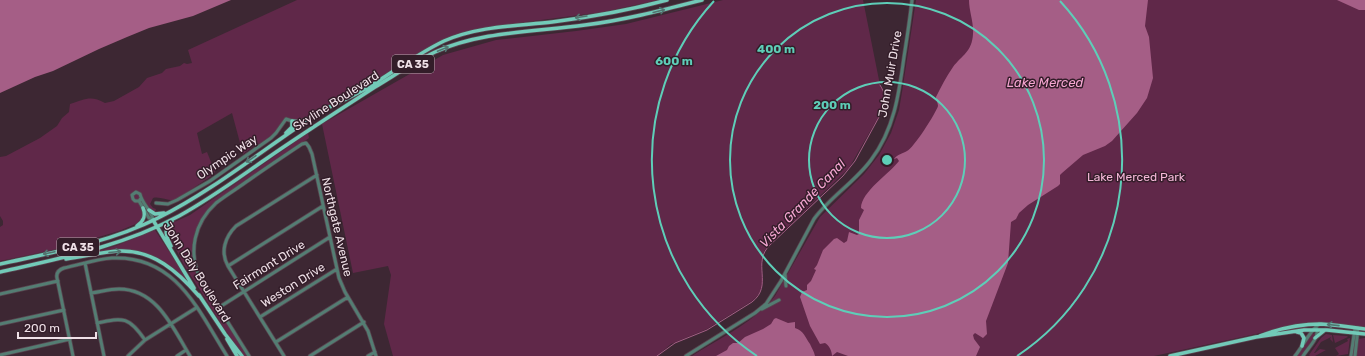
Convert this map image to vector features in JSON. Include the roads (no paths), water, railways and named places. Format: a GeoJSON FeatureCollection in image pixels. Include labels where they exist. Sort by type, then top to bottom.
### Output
{"type":"FeatureCollection","features":[{"type":"Feature","properties":{"kind":"main road","name":"Skyline Boulevard"},"geometry":{"type":"LineString","coordinates":[[0,264],[78,247],[123,233],[153,220],[182,205],[316,115],[360,92],[434,46],[456,36],[485,29],[611,13],[668,0]]}},
{"type":"Feature","properties":{"kind":"main road","name":"Skyline Boulevard"},"geometry":{"type":"LineString","coordinates":[[0,272],[100,248],[157,227],[186,212],[222,190],[322,121],[421,59],[441,50],[462,42],[487,36],[611,21],[702,0]]}},
{"type":"Feature","properties":{"kind":"main road"},"geometry":{"type":"LineString","coordinates":[[283,137],[292,127],[292,121],[301,122],[316,115]]}},
{"type":"Feature","properties":{"kind":"main road"},"geometry":{"type":"LineString","coordinates":[[281,149],[297,136],[298,128],[300,130],[306,130],[322,121]]}},
{"type":"Feature","properties":{"kind":"main road"},"geometry":{"type":"LineString","coordinates":[[148,210],[153,214],[160,214],[182,205]]}},
{"type":"Feature","properties":{"kind":"main road"},"geometry":{"type":"LineString","coordinates":[[123,233],[143,222],[145,214],[143,208]]}},
{"type":"Feature","properties":{"kind":"main road"},"geometry":{"type":"LineString","coordinates":[[176,258],[167,237],[166,229],[170,223],[186,212]]}},
{"type":"Feature","properties":{"kind":"main road","name":"John Daly Boulevard"},"geometry":{"type":"LineString","coordinates":[[153,220],[199,296],[242,356]]}},
{"type":"Feature","properties":{"kind":"main road"},"geometry":{"type":"LineString","coordinates":[[49,261],[118,251],[139,253],[153,258],[169,267],[181,276],[199,296]]}},
{"type":"Feature","properties":{"kind":"main road"},"geometry":{"type":"LineString","coordinates":[[1256,337],[1295,332],[1314,328],[1319,324],[1365,329]]}},
{"type":"Feature","properties":{"kind":"main road"},"geometry":{"type":"LineString","coordinates":[[1170,356],[1278,331],[1314,328],[1365,334]]}},
{"type":"Feature","properties":{"kind":"main road"},"geometry":{"type":"LineString","coordinates":[[1315,338],[1327,330]]}},
{"type":"Feature","properties":{"kind":"main road"},"geometry":{"type":"LineString","coordinates":[[1295,332],[1301,333],[1303,336],[1304,341],[1302,346]]}},
{"type":"Feature","properties":{"kind":"main road","name":"John Daly Boulevard"},"geometry":{"type":"LineString","coordinates":[[225,334],[237,356]]}},
{"type":"Feature","properties":{"kind":"street","name":"John Muir Drive"},"geometry":{"type":"LineString","coordinates":[[686,356],[758,311],[771,298],[814,219],[865,168],[876,153],[886,136],[893,119],[912,0]]}},
{"type":"Feature","properties":{"kind":"street","name":"Olympic Way"},"geometry":{"type":"LineString","coordinates":[[156,203],[165,204],[175,201],[210,181],[271,138],[286,119],[292,121]]}},
{"type":"Feature","properties":{"kind":"street"},"geometry":{"type":"LineString","coordinates":[[292,121],[298,128]]}},
{"type":"Feature","properties":{"kind":"street","name":"Northgate Avenue"},"geometry":{"type":"LineString","coordinates":[[218,308],[200,278],[196,267],[194,241],[200,224],[209,210],[221,199],[302,144],[306,143],[311,150],[336,268],[348,297],[364,322],[370,335],[376,356]]}},
{"type":"Feature","properties":{"kind":"street"},"geometry":{"type":"LineString","coordinates":[[284,356],[228,266],[224,256],[224,247],[228,236],[233,229],[316,175]]}},
{"type":"Feature","properties":{"kind":"street"},"geometry":{"type":"LineString","coordinates":[[140,199],[152,216],[153,220],[149,218],[140,199]]}},
{"type":"Feature","properties":{"kind":"street"},"geometry":{"type":"LineString","coordinates":[[228,266],[323,206]]}},
{"type":"Feature","properties":{"kind":"street","name":"Fairmont Drive"},"geometry":{"type":"LineString","coordinates":[[218,308],[330,237]]}},
{"type":"Feature","properties":{"kind":"street"},"geometry":{"type":"LineString","coordinates":[[73,356],[57,273],[60,270],[84,263],[104,259],[121,258],[140,261],[152,265],[163,271],[180,284],[227,356]]}},
{"type":"Feature","properties":{"kind":"street"},"geometry":{"type":"LineString","coordinates":[[84,263],[104,356]]}},
{"type":"Feature","properties":{"kind":"street","name":"Weston Drive"},"geometry":{"type":"LineString","coordinates":[[260,317],[336,268]]}},
{"type":"Feature","properties":{"kind":"street"},"geometry":{"type":"LineString","coordinates":[[785,273],[786,286]]}},
{"type":"Feature","properties":{"kind":"street"},"geometry":{"type":"LineString","coordinates":[[0,294],[58,281]]}},
{"type":"Feature","properties":{"kind":"street"},"geometry":{"type":"LineString","coordinates":[[91,294],[116,289],[138,293],[150,299],[157,305],[190,356]]}},
{"type":"Feature","properties":{"kind":"street"},"geometry":{"type":"LineString","coordinates":[[276,342],[348,297]]}},
{"type":"Feature","properties":{"kind":"street"},"geometry":{"type":"LineString","coordinates":[[758,311],[779,300]]}},
{"type":"Feature","properties":{"kind":"street"},"geometry":{"type":"LineString","coordinates":[[128,356],[145,340],[196,308]]}},
{"type":"Feature","properties":{"kind":"street"},"geometry":{"type":"LineString","coordinates":[[218,308],[249,356]]}},
{"type":"Feature","properties":{"kind":"street"},"geometry":{"type":"LineString","coordinates":[[0,324],[64,310]]}},
{"type":"Feature","properties":{"kind":"street"},"geometry":{"type":"LineString","coordinates":[[97,323],[114,319],[125,320],[134,325],[145,340]]}},
{"type":"Feature","properties":{"kind":"street"},"geometry":{"type":"LineString","coordinates":[[310,356],[364,322]]}},
{"type":"Feature","properties":{"kind":"street"},"geometry":{"type":"LineString","coordinates":[[1302,356],[1315,338],[1314,328]]}},
{"type":"Feature","properties":{"kind":"street"},"geometry":{"type":"LineString","coordinates":[[1295,356],[1314,328]]}},
{"type":"Feature","properties":{"kind":"street"},"geometry":{"type":"LineString","coordinates":[[1351,356],[1357,328]]}},
{"type":"Feature","properties":{"kind":"street"},"geometry":{"type":"LineString","coordinates":[[1354,356],[1356,333]]}},
{"type":"Feature","properties":{"kind":"street"},"geometry":{"type":"LineString","coordinates":[[0,355],[70,339]]}},
{"type":"Feature","properties":{"kind":"street"},"geometry":{"type":"LineString","coordinates":[[177,356],[186,350]]}},
{"type":"Feature","properties":{"kind":"street"},"geometry":{"type":"LineString","coordinates":[[368,356],[375,352]]}},
{"type":"Feature","properties":{"kind":"water"},"geometry":{"type":"Polygon","coordinates":[[[0,0],[231,0],[193,16],[149,28],[0,93],[0,0]]]}},
{"type":"Feature","properties":{"kind":"water","name":"Lake Merced"},"geometry":{"type":"Polygon","coordinates":[[[969,0],[1148,0],[1145,26],[1149,37],[1153,78],[1147,98],[1137,113],[1112,141],[1105,146],[1083,155],[1060,175],[1060,184],[1058,186],[1028,205],[1019,213],[1016,219],[1011,222],[1008,263],[986,321],[987,334],[983,338],[975,333],[973,335],[980,347],[976,356],[848,356],[837,352],[832,356],[829,347],[825,343],[820,344],[810,326],[800,297],[802,292],[807,290],[807,285],[811,281],[816,270],[814,269],[823,250],[834,239],[837,238],[844,243],[847,241],[849,232],[857,235],[859,234],[859,220],[864,210],[861,208],[862,202],[871,189],[899,161],[897,158],[894,159],[910,149],[933,116],[938,106],[936,97],[948,74],[971,45],[973,30],[969,0]]]}},
{"type":"Feature","properties":{"kind":"water"},"geometry":{"type":"Polygon","coordinates":[[[1337,0],[1365,0],[1365,10],[1359,10],[1337,0]]]}},
{"type":"Feature","properties":{"kind":"water"},"geometry":{"type":"Polygon","coordinates":[[[776,318],[788,323],[795,322],[795,328],[804,334],[814,351],[815,356],[716,356],[727,350],[733,343],[738,343],[745,337],[771,324],[776,318]]]}},
{"type":"Feature","properties":{"kind":"waterway","name":"Vista Grande Canal"},"geometry":{"type":"LineString","coordinates":[[657,356],[675,343],[707,330],[752,302],[758,295],[762,281],[762,259],[770,245],[843,176],[855,161],[885,106],[886,96],[880,85]]}},
{"type":"Feature","properties":{"kind":"park label","name":"Lake Merced Park"},"geometry":{"type":"Point","coordinates":[1136,177]}}]}
